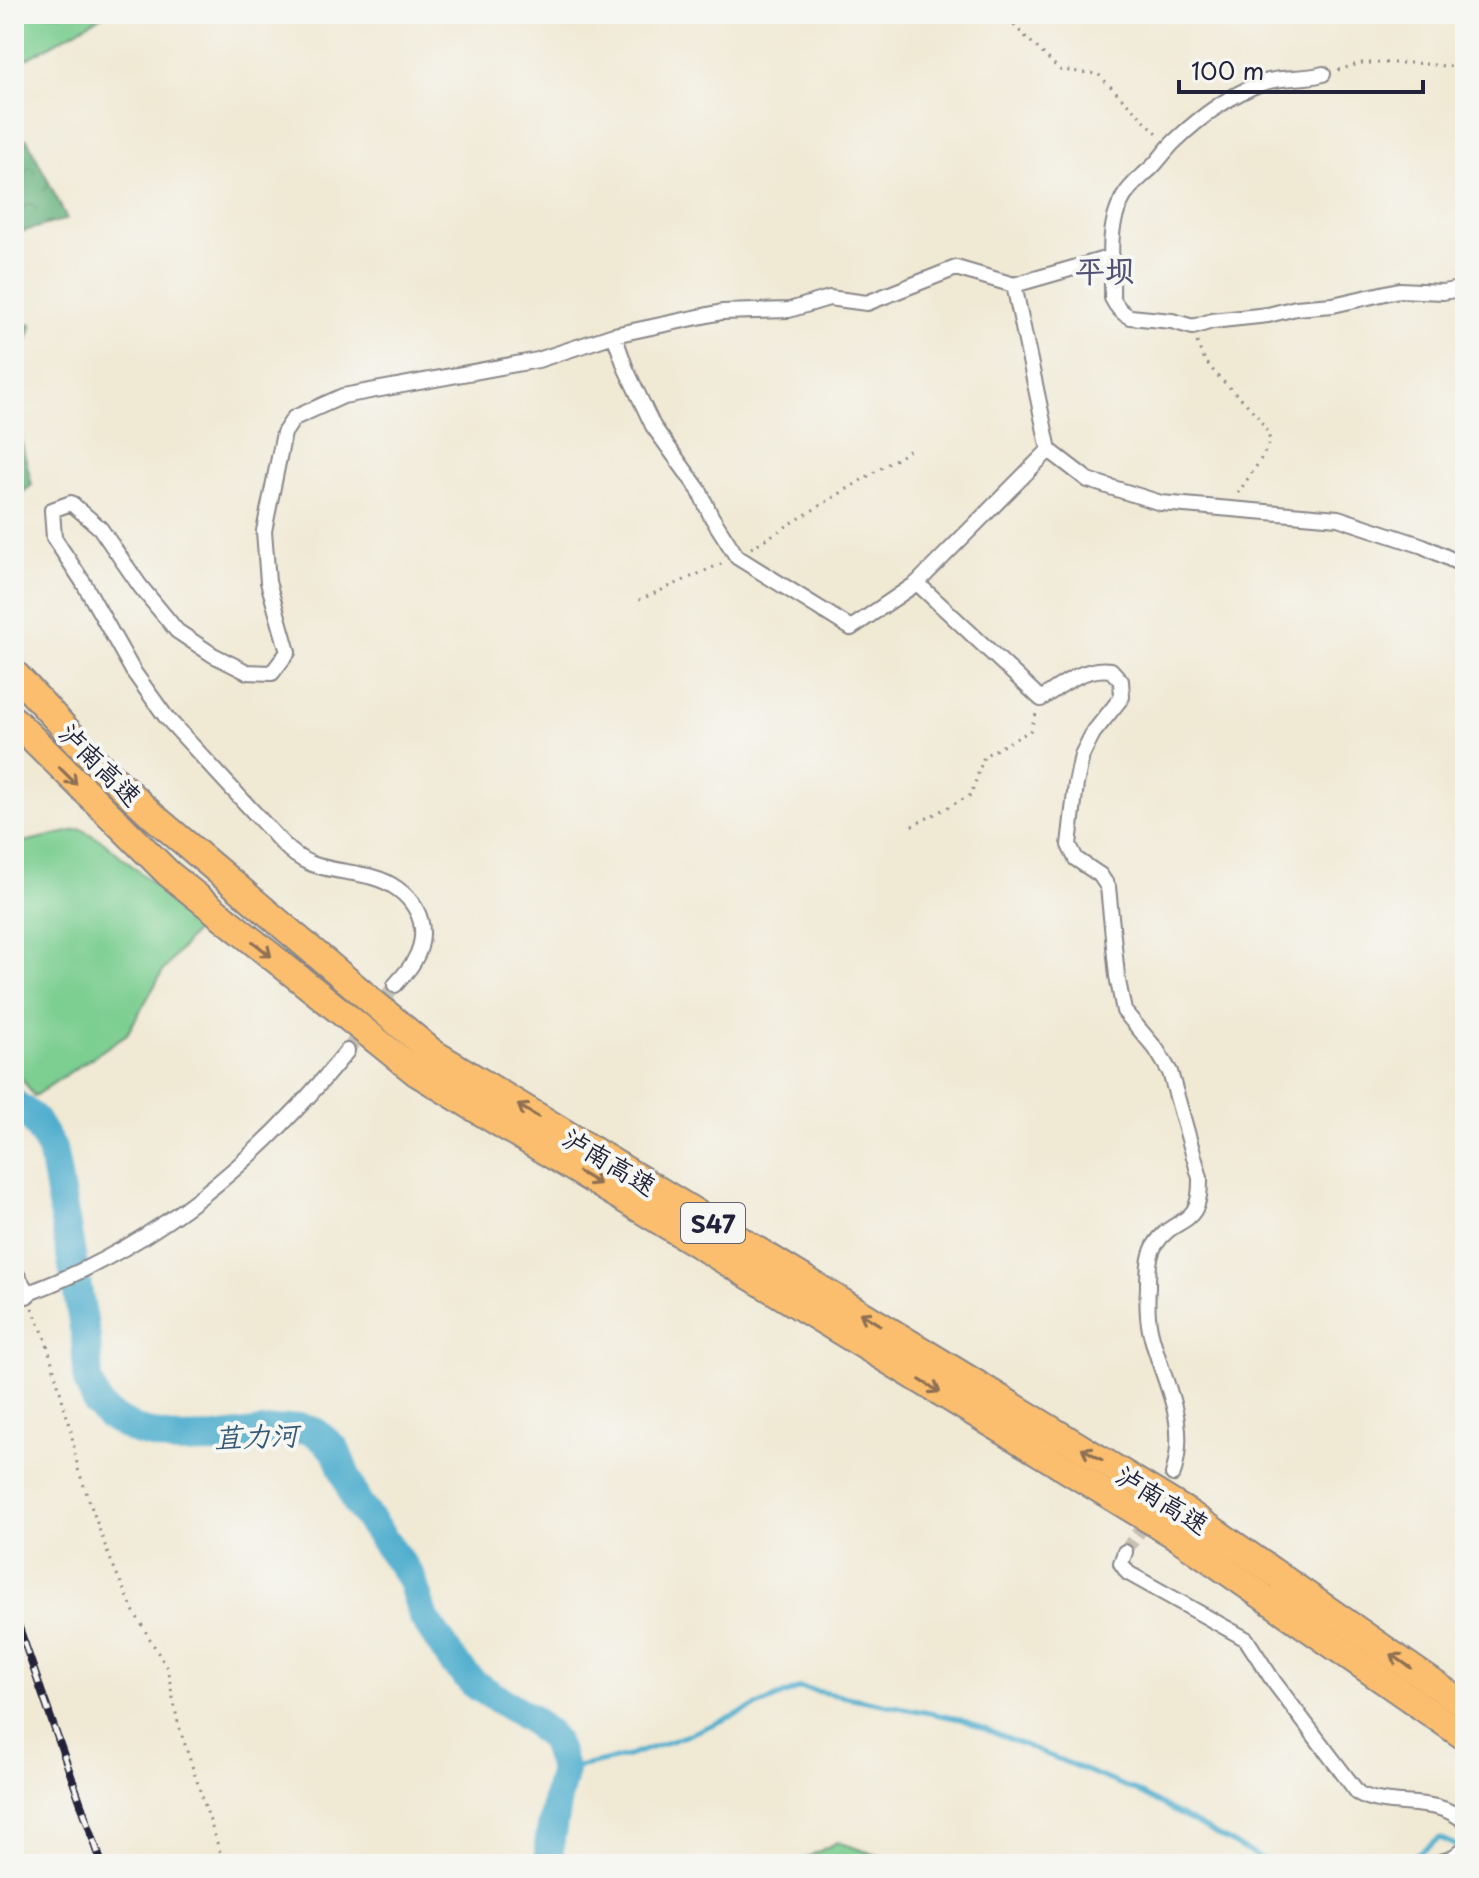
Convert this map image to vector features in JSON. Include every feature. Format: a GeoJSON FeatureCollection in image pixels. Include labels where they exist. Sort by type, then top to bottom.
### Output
{"type":"FeatureCollection","features":[{"type":"Feature","properties":{"kind":"highway","name":"泸南高速"},"geometry":{"type":"LineString","coordinates":[[14,673],[99,765],[153,816],[432,1052],[1190,1514],[1465,1705]]}},
{"type":"Feature","properties":{"kind":"highway","name":"泸南高速"},"geometry":{"type":"LineString","coordinates":[[14,720],[169,874],[417,1073],[1176,1536],[1460,1733]]}},
{"type":"Feature","properties":{"kind":"street"},"geometry":{"type":"LineString","coordinates":[[1323,74],[1307,79],[1283,78],[1262,83],[1215,108],[1170,146],[1151,169],[1133,182],[1116,215],[1111,237],[1112,298],[1124,314],[1193,327],[1212,321],[1333,305],[1399,290],[1443,292],[1465,288]]}},
{"type":"Feature","properties":{"kind":"street"},"geometry":{"type":"LineString","coordinates":[[395,985],[415,960],[422,938],[421,919],[415,904],[394,885],[374,877],[314,865],[297,857],[282,843],[166,717],[133,671],[83,582],[54,538],[52,510],[71,503],[100,528],[140,586],[177,631],[213,655],[247,672],[272,673],[288,652],[268,582],[264,531],[284,433],[294,418],[343,396],[538,360],[614,335],[722,312],[789,310],[829,298],[867,303],[956,268],[1014,285],[1112,257]]}},
{"type":"Feature","properties":{"kind":"street"},"geometry":{"type":"LineString","coordinates":[[1014,285],[1049,450],[1088,480],[1161,503],[1338,518],[1423,546],[1465,566]]}},
{"type":"Feature","properties":{"kind":"street"},"geometry":{"type":"LineString","coordinates":[[614,335],[653,426],[699,490],[737,557],[851,628],[917,583],[1049,450]]}},
{"type":"Feature","properties":{"kind":"street"},"geometry":{"type":"LineString","coordinates":[[917,583],[1041,699],[1094,670],[1111,670],[1117,674],[1122,686],[1120,701],[1093,733],[1082,755],[1069,845],[1076,859],[1100,875],[1108,887],[1117,976],[1124,1011],[1156,1049],[1170,1072],[1200,1178],[1195,1211],[1190,1218],[1161,1237],[1153,1250],[1148,1283],[1150,1330],[1171,1389],[1180,1439],[1173,1474]]}},
{"type":"Feature","properties":{"kind":"street"},"geometry":{"type":"LineString","coordinates":[[14,1274],[26,1294],[112,1257],[174,1219],[235,1170],[294,1112],[347,1051]]}},
{"type":"Feature","properties":{"kind":"street"},"geometry":{"type":"LineString","coordinates":[[1125,1552],[1121,1566],[1128,1573],[1246,1639],[1274,1682],[1358,1793],[1374,1799],[1445,1810],[1465,1822]]}},
{"type":"Feature","properties":{"kind":"street"},"geometry":{"type":"LineString","coordinates":[[1434,1864],[1462,1851]]}},
{"type":"Feature","properties":{"kind":"path"},"geometry":{"type":"LineString","coordinates":[[1002,14],[1060,70],[1098,74],[1170,146]]}},
{"type":"Feature","properties":{"kind":"path"},"geometry":{"type":"LineString","coordinates":[[1323,74],[1362,63],[1415,63],[1465,68]]}},
{"type":"Feature","properties":{"kind":"path"},"geometry":{"type":"LineString","coordinates":[[1193,327],[1206,362],[1260,419],[1270,440],[1266,453],[1230,509]]}},
{"type":"Feature","properties":{"kind":"path"},"geometry":{"type":"LineString","coordinates":[[639,600],[737,557],[914,448]]}},
{"type":"Feature","properties":{"kind":"path"},"geometry":{"type":"LineString","coordinates":[[912,826],[971,795],[984,756],[1030,731],[1041,699]]}},
{"type":"Feature","properties":{"kind":"path"},"geometry":{"type":"LineString","coordinates":[[26,1294],[45,1337],[71,1431],[78,1469],[108,1554],[127,1598],[167,1668],[178,1723],[224,1864]]}},
{"type":"Feature","properties":{"kind":"green space"},"geometry":{"type":"Polygon","coordinates":[[[14,14],[105,14],[14,66],[14,14]]]}},
{"type":"Feature","properties":{"kind":"green space"},"geometry":{"type":"Polygon","coordinates":[[[14,139],[27,139],[67,219],[14,234],[14,139]]]}},
{"type":"Feature","properties":{"kind":"green space"},"geometry":{"type":"Polygon","coordinates":[[[14,322],[32,325],[18,366],[21,440],[32,485],[14,499],[14,322]]]}},
{"type":"Feature","properties":{"kind":"green space"},"geometry":{"type":"Polygon","coordinates":[[[81,829],[104,842],[201,924],[163,971],[127,1034],[34,1096],[14,1067],[14,844],[81,829]]]}},
{"type":"Feature","properties":{"kind":"green space"},"geometry":{"type":"Polygon","coordinates":[[[837,1842],[904,1864],[794,1864],[837,1842]]]}},
{"type":"Feature","properties":{"kind":"waterway","name":"苴力河"},"geometry":{"type":"LineString","coordinates":[[14,1104],[33,1118],[52,1149],[86,1338],[88,1381],[98,1405],[108,1415],[135,1430],[176,1440],[216,1439],[302,1428],[315,1432],[335,1449],[356,1501],[411,1578],[423,1616],[454,1663],[474,1684],[532,1720],[553,1739],[564,1770],[549,1845],[549,1864]]}},
{"type":"Feature","properties":{"kind":"waterway"},"geometry":{"type":"LineString","coordinates":[[564,1770],[628,1756],[800,1688],[960,1719],[1136,1791],[1271,1864]]}},
{"type":"Feature","properties":{"kind":"waterway"},"geometry":{"type":"LineString","coordinates":[[1401,1864],[1440,1838],[1460,1847]]}},
{"type":"Feature","properties":{"kind":"tunnel"},"geometry":{"type":"LineString","coordinates":[[347,1051],[395,985]]}},
{"type":"Feature","properties":{"kind":"tunnel"},"geometry":{"type":"LineString","coordinates":[[1125,1552],[1152,1513],[1173,1474]]}},
{"type":"Feature","properties":{"kind":"railway"},"geometry":{"type":"LineString","coordinates":[[14,1613],[102,1864]]}},
{"type":"Feature","properties":{"kind":"railway"},"geometry":{"type":"LineString","coordinates":[[14,1842],[24,1864]]}},
{"type":"Feature","properties":{"kind":"district","name":"平坝"},"geometry":{"type":"Point","coordinates":[1105,269]}}]}
